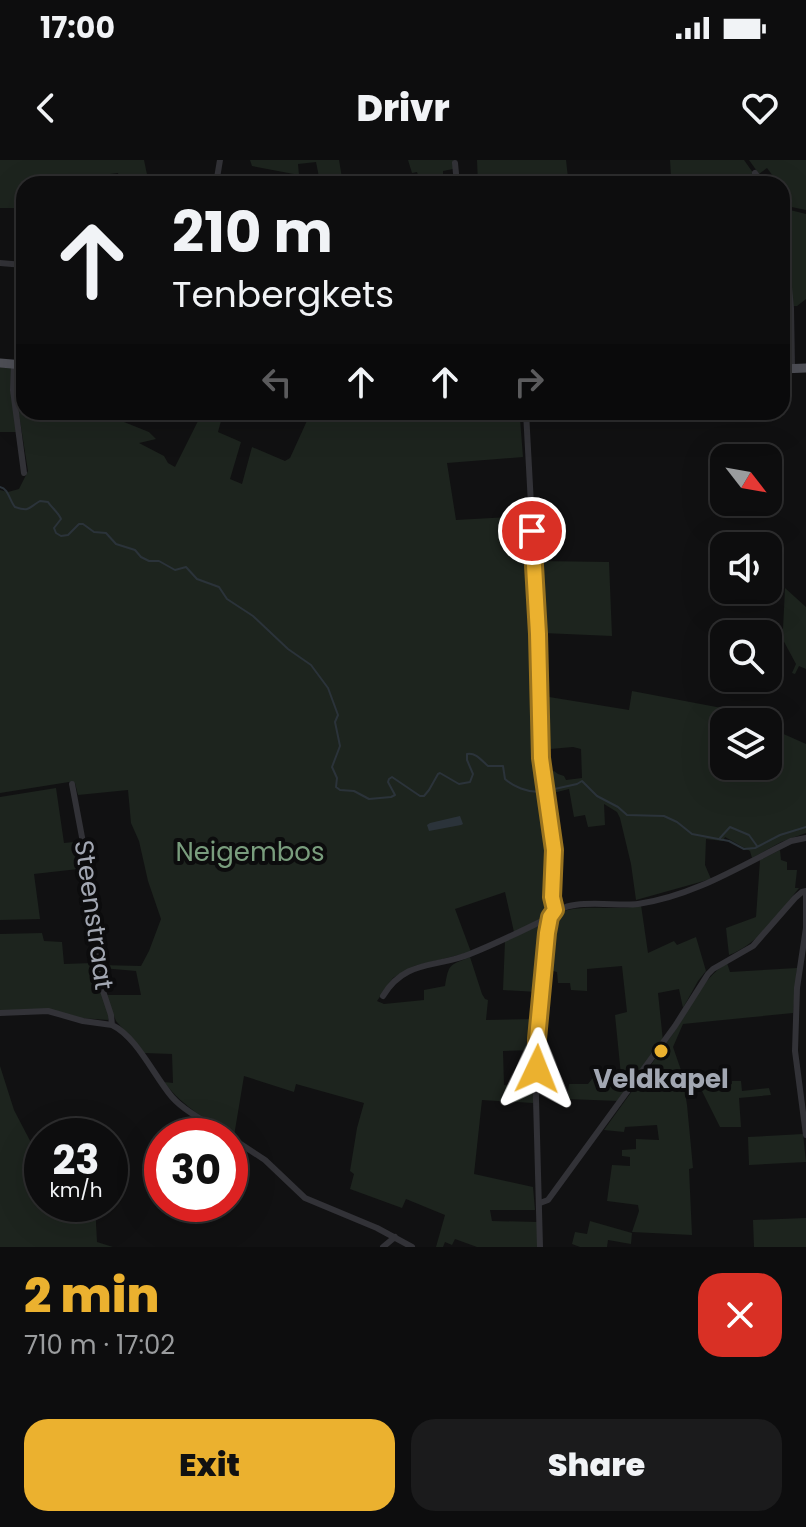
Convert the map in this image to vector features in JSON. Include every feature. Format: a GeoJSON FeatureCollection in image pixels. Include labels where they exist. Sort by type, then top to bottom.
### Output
{"type":"FeatureCollection","features":[{"type":"Feature","properties":{"kind":"street"},"geometry":{"type":"LineString","coordinates":[[455,163],[456,176]]}},
{"type":"Feature","properties":{"kind":"street"},"geometry":{"type":"LineString","coordinates":[[790,298],[790,323]]}},
{"type":"Feature","properties":{"kind":"street"},"geometry":{"type":"LineString","coordinates":[[16,385],[16,414]]}},
{"type":"Feature","properties":{"kind":"street"},"geometry":{"type":"LineString","coordinates":[[17,420],[24,473]]}},
{"type":"Feature","properties":{"kind":"street"},"geometry":{"type":"LineString","coordinates":[[526,420],[541,758],[554,850],[552,897],[555,910]]}},
{"type":"Feature","properties":{"kind":"street","name":"Steenstraat"},"geometry":{"type":"LineString","coordinates":[[72,784],[91,885],[97,973],[112,1025],[133,1044],[176,1101],[202,1118]]}},
{"type":"Feature","properties":{"kind":"street"},"geometry":{"type":"LineString","coordinates":[[540,1247],[537,1039],[550,917],[555,910],[575,905],[638,904],[671,896],[707,884],[791,841],[806,838]]}},
{"type":"Feature","properties":{"kind":"street"},"geometry":{"type":"LineString","coordinates":[[540,1203],[548,1200],[675,1026],[708,974],[753,946],[795,898],[806,893],[806,928],[797,988],[795,1051],[806,1135]]}},
{"type":"Feature","properties":{"kind":"street"},"geometry":{"type":"LineString","coordinates":[[383,996],[395,979],[415,968],[459,959],[550,917]]}},
{"type":"Feature","properties":{"kind":"street"},"geometry":{"type":"LineString","coordinates":[[0,1013],[55,1012],[83,1021],[112,1025]]}},
{"type":"Feature","properties":{"kind":"street","name":"Steenstraat"},"geometry":{"type":"LineString","coordinates":[[248,1148],[305,1198],[412,1247]]}},
{"type":"Feature","properties":{"kind":"street"},"geometry":{"type":"LineString","coordinates":[[383,1247],[395,1237]]}},
{"type":"Feature","properties":{"kind":"green space"},"geometry":{"type":"Polygon","coordinates":[[[0,160],[144,160],[147,176],[119,176],[118,173],[16,176],[16,208],[0,208],[0,160]]]}},
{"type":"Feature","properties":{"kind":"green space"},"geometry":{"type":"Polygon","coordinates":[[[250,160],[339,160],[342,176],[319,176],[316,162],[298,164],[299,175],[252,166],[250,160]]]}},
{"type":"Feature","properties":{"kind":"green space"},"geometry":{"type":"Polygon","coordinates":[[[408,160],[453,160],[453,169],[443,171],[443,176],[412,173],[408,160]]]}},
{"type":"Feature","properties":{"kind":"green space"},"geometry":{"type":"Polygon","coordinates":[[[477,160],[566,160],[568,176],[478,176],[477,160]]]}},
{"type":"Feature","properties":{"kind":"green space"},"geometry":{"type":"Polygon","coordinates":[[[670,160],[744,160],[755,176],[682,175],[671,176],[670,160]]]}},
{"type":"Feature","properties":{"kind":"green space"},"geometry":{"type":"Polygon","coordinates":[[[749,160],[806,160],[806,210],[790,207],[790,176],[773,176],[767,168],[759,174],[749,160]]]}},
{"type":"Feature","properties":{"kind":"green space"},"geometry":{"type":"Polygon","coordinates":[[[790,210],[806,214],[806,299],[792,306],[790,210]]]}},
{"type":"Feature","properties":{"kind":"green space"},"geometry":{"type":"Polygon","coordinates":[[[0,367],[12,368],[16,432],[0,432],[0,367]]]}},
{"type":"Feature","properties":{"kind":"green space","name":"Neigembos"},"geometry":{"type":"Polygon","coordinates":[[[20,420],[119,420],[149,432],[156,439],[139,443],[164,456],[175,467],[198,420],[219,420],[221,421],[218,432],[241,442],[230,479],[242,484],[252,447],[285,461],[290,458],[307,420],[520,420],[523,457],[447,463],[456,520],[527,516],[534,624],[535,758],[550,869],[545,914],[514,932],[505,892],[455,909],[471,952],[414,966],[393,978],[377,1001],[384,1004],[424,1000],[424,990],[445,986],[451,966],[470,957],[482,994],[488,1000],[486,1020],[535,1019],[535,1050],[503,1051],[504,1085],[535,1087],[533,1103],[482,1100],[474,1174],[533,1187],[535,1210],[490,1210],[492,1221],[537,1222],[537,1247],[477,1247],[455,1239],[452,1245],[445,1242],[443,1247],[436,1247],[445,1215],[406,1199],[402,1208],[350,1189],[357,1128],[364,1103],[296,1084],[294,1092],[244,1076],[237,1118],[205,1118],[164,1082],[173,1083],[172,1054],[144,1053],[116,1021],[106,995],[141,995],[136,971],[102,968],[100,977],[99,965],[141,966],[161,919],[131,823],[128,790],[78,795],[75,783],[69,782],[0,793],[0,490],[8,492],[19,489],[28,471],[20,420]]]}},
{"type":"Feature","properties":{"kind":"green space"},"geometry":{"type":"Polygon","coordinates":[[[538,561],[609,562],[612,636],[543,633],[538,561]]]}},
{"type":"Feature","properties":{"kind":"green space"},"geometry":{"type":"Polygon","coordinates":[[[785,588],[806,607],[806,669],[799,666],[795,674],[792,673],[796,664],[782,638],[785,588]]]}},
{"type":"Feature","properties":{"kind":"green space"},"geometry":{"type":"Polygon","coordinates":[[[632,691],[721,708],[710,708],[710,780],[782,780],[782,733],[806,744],[806,833],[752,858],[750,851],[725,837],[723,841],[706,839],[705,865],[711,879],[636,900],[631,864],[617,812],[604,804],[605,825],[588,827],[585,815],[574,817],[569,789],[549,794],[547,772],[554,771],[566,780],[582,778],[581,749],[550,749],[549,759],[545,759],[543,696],[629,710],[632,691]]]}},
{"type":"Feature","properties":{"kind":"green space"},"geometry":{"type":"Polygon","coordinates":[[[56,788],[64,843],[83,841],[87,868],[34,874],[40,919],[0,920],[0,797],[56,788]]]}},
{"type":"Feature","properties":{"kind":"green space"},"geometry":{"type":"Polygon","coordinates":[[[780,850],[781,860],[787,862],[787,870],[797,870],[795,888],[799,888],[759,935],[729,955],[726,928],[756,917],[760,860],[780,850]]]}},
{"type":"Feature","properties":{"kind":"green space"},"geometry":{"type":"Polygon","coordinates":[[[641,905],[648,953],[674,941],[677,945],[696,937],[706,971],[683,1008],[679,989],[658,993],[663,1041],[629,1087],[621,1075],[615,1015],[627,1012],[622,966],[587,969],[587,991],[571,990],[570,983],[558,983],[557,972],[547,969],[548,950],[552,923],[559,913],[585,908],[641,905]]]}},
{"type":"Feature","properties":{"kind":"green space"},"geometry":{"type":"Polygon","coordinates":[[[543,926],[537,992],[503,990],[505,941],[543,926]]]}},
{"type":"Feature","properties":{"kind":"green space"},"geometry":{"type":"Polygon","coordinates":[[[42,933],[44,941],[62,942],[64,964],[93,963],[108,1020],[80,1018],[48,1009],[0,1011],[0,934],[42,933]]]}},
{"type":"Feature","properties":{"kind":"green space"},"geometry":{"type":"Polygon","coordinates":[[[727,963],[730,972],[797,968],[793,1013],[683,1024],[673,1047],[682,1073],[687,1105],[693,1168],[689,1169],[692,1235],[632,1232],[638,1205],[607,1201],[612,1165],[630,1166],[630,1157],[622,1156],[622,1150],[636,1149],[636,1139],[659,1140],[657,1125],[625,1127],[624,1132],[604,1130],[703,986],[727,963]]]}},
{"type":"Feature","properties":{"kind":"green space"},"geometry":{"type":"Polygon","coordinates":[[[0,1066],[14,1110],[24,1129],[24,1222],[96,1222],[97,1242],[113,1247],[0,1247],[0,1066]]]}},
{"type":"Feature","properties":{"kind":"green space"},"geometry":{"type":"Polygon","coordinates":[[[595,1075],[617,1077],[627,1090],[619,1101],[567,1099],[569,1084],[588,1084],[595,1075]]]}},
{"type":"Feature","properties":{"kind":"green space"},"geometry":{"type":"Polygon","coordinates":[[[732,1081],[741,1081],[742,1091],[769,1088],[771,1095],[739,1098],[741,1127],[720,1127],[700,1087],[732,1084],[732,1081]]]}},
{"type":"Feature","properties":{"kind":"green space"},"geometry":{"type":"Polygon","coordinates":[[[803,1134],[806,1162],[749,1165],[748,1137],[803,1134]]]}},
{"type":"Feature","properties":{"kind":"green space"},"geometry":{"type":"Polygon","coordinates":[[[806,1218],[806,1247],[754,1247],[753,1220],[806,1218]]]}},
{"type":"Feature","properties":{"kind":"green space"},"geometry":{"type":"Polygon","coordinates":[[[590,1221],[632,1233],[631,1244],[608,1240],[607,1247],[572,1244],[575,1232],[587,1234],[590,1221]]]}},
{"type":"Feature","properties":{"kind":"shaded area"},"geometry":{"type":"Polygon","coordinates":[[[460,816],[461,825],[429,831],[427,825],[430,823],[460,816]]]}},
{"type":"Feature","properties":{"kind":"waterway"},"geometry":{"type":"LineString","coordinates":[[0,487],[7,492],[15,507],[26,509],[40,501],[48,502],[61,519],[54,528],[61,536],[68,535],[83,524],[94,532],[106,533],[116,544],[135,550],[149,561],[159,561],[175,570],[186,567],[197,579],[219,587],[227,599],[253,616],[288,649],[311,665],[328,688],[338,715],[335,722],[340,746],[332,767],[337,778],[336,787],[340,790],[354,791],[369,799],[391,797],[395,795],[388,782],[392,777],[424,796],[440,773],[459,784],[470,782],[473,774],[467,754],[473,754],[488,766],[503,766],[505,779],[512,784],[539,792]]}},
{"type":"Feature","properties":{"kind":"waterway"},"geometry":{"type":"LineString","coordinates":[[550,790],[582,781],[597,796],[627,815],[664,816],[692,834],[729,841],[744,849],[755,848],[780,835],[806,827]]}},
{"type":"Feature","properties":{"kind":"waterway"},"geometry":{"type":"LineString","coordinates":[[720,838],[730,827],[749,835],[757,846]]}},
{"type":"Feature","properties":{"kind":"place","name":"Veldkapel"},"geometry":{"type":"Point","coordinates":[661,1051]}},
{"type":"Feature","properties":{"kind":"route"},"geometry":{"type":"LineString","coordinates":[[532,531],[541,758],[554,850],[552,897],[555,910],[548,923],[537,1069]]}}]}
